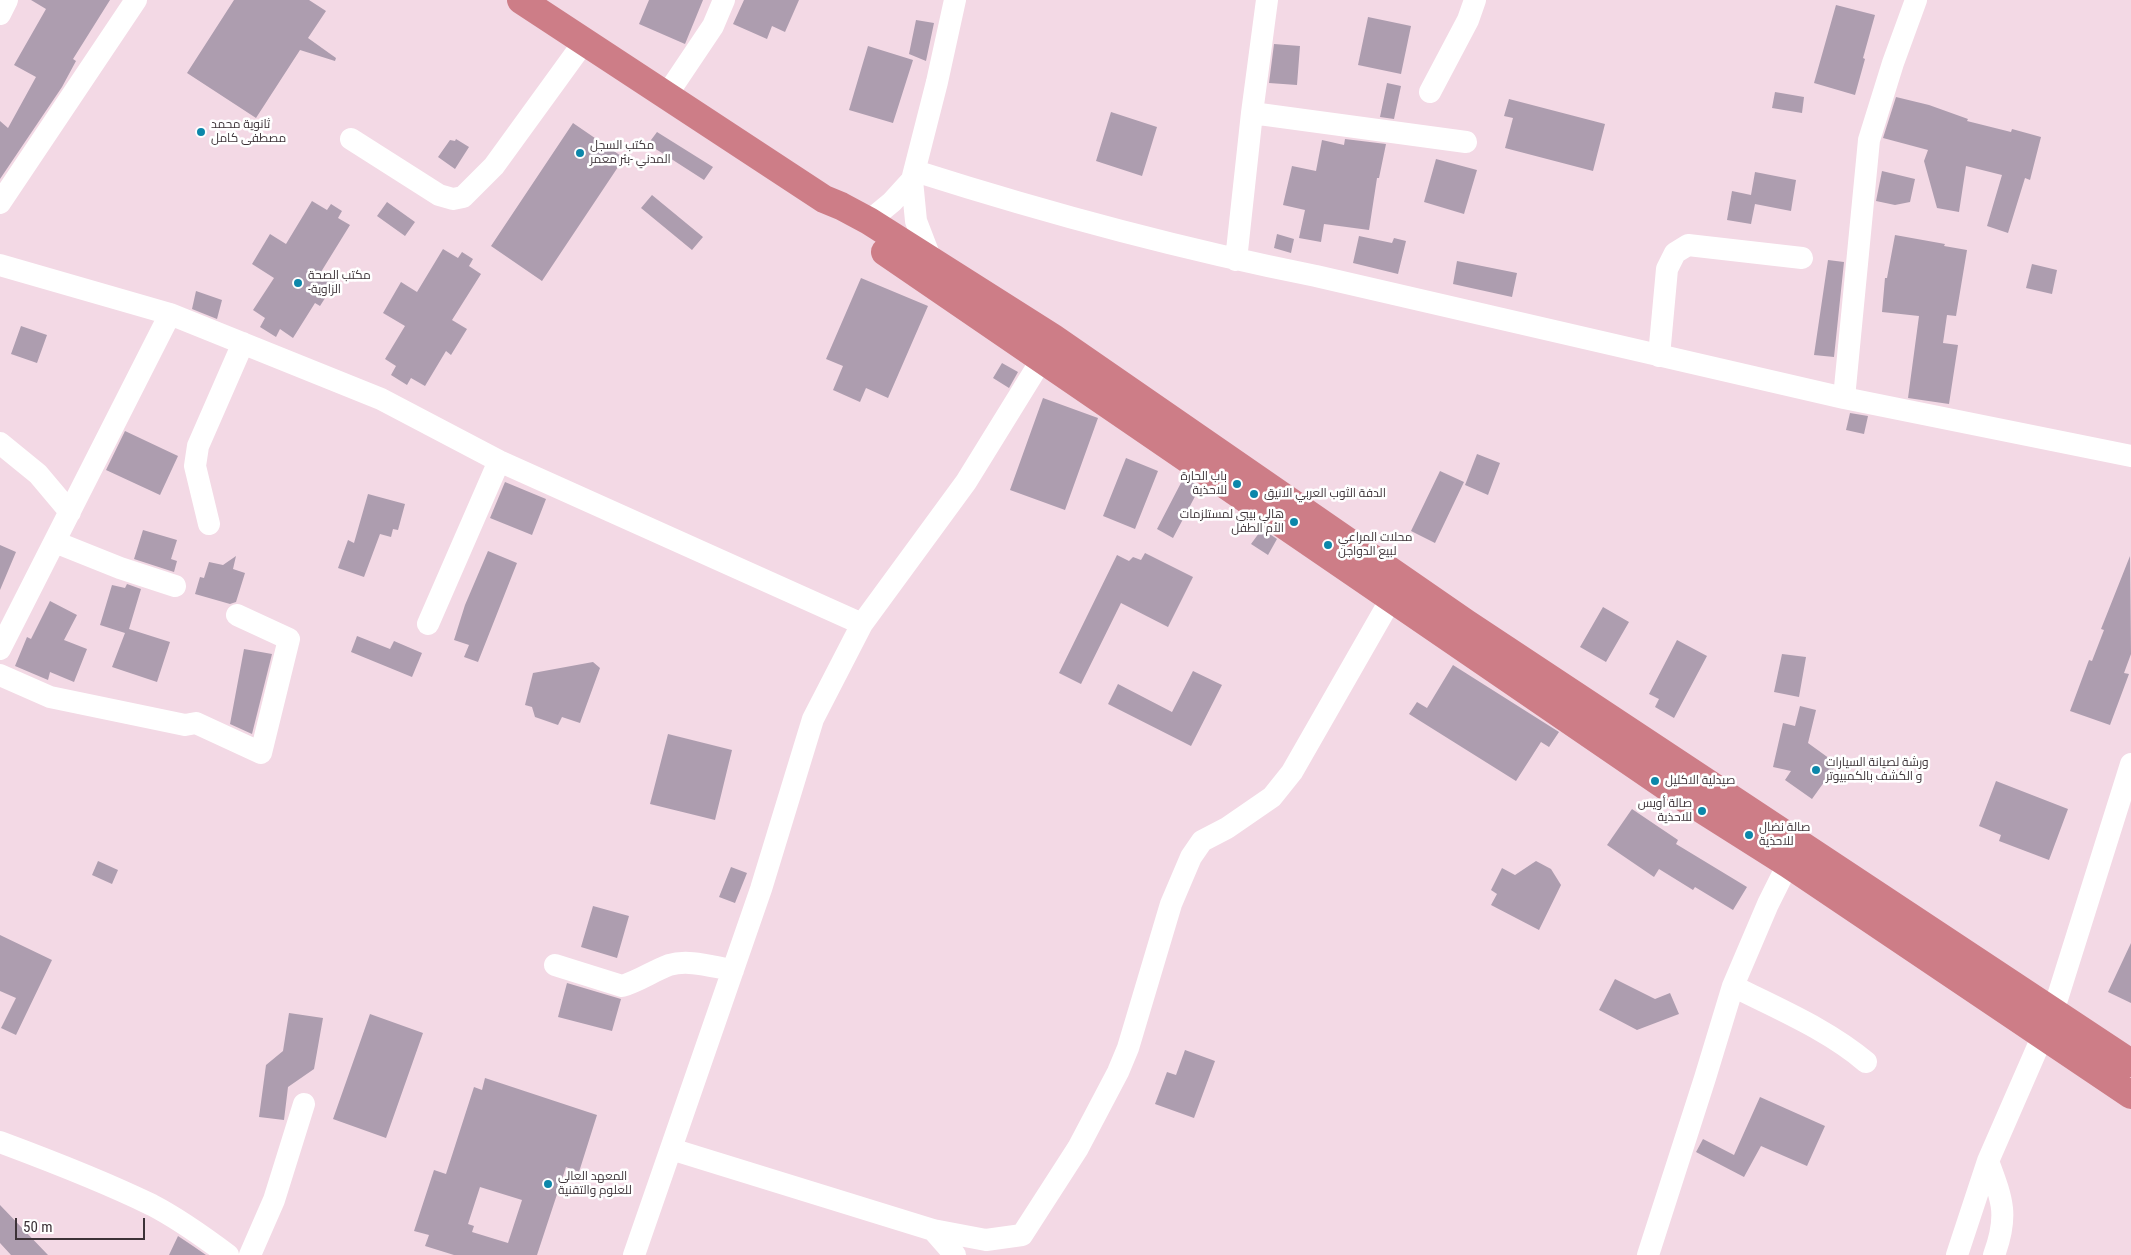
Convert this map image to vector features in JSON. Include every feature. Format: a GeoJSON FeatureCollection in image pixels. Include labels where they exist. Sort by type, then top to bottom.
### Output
{"type":"FeatureCollection","features":[{"type":"Feature","properties":{"kind":"highway"},"geometry":{"type":"LineString","coordinates":[[521,0],[824,199],[869,221],[931,260],[1047,348],[1213,463],[1466,623],[2047,1024],[2131,1095]]}},
{"type":"Feature","properties":{"kind":"highway"},"geometry":{"type":"LineString","coordinates":[[824,199],[837,215],[863,237],[1047,348]]}},
{"type":"Feature","properties":{"kind":"highway"},"geometry":{"type":"LineString","coordinates":[[1213,463],[1391,599],[1671,790],[2047,1024],[2131,1064]]}},
{"type":"Feature","properties":{"kind":"street"},"geometry":{"type":"LineString","coordinates":[[0,14],[7,0]]}},
{"type":"Feature","properties":{"kind":"street"},"geometry":{"type":"LineString","coordinates":[[0,203],[136,0]]}},
{"type":"Feature","properties":{"kind":"street"},"geometry":{"type":"LineString","coordinates":[[666,96],[712,26],[724,0]]}},
{"type":"Feature","properties":{"kind":"street"},"geometry":{"type":"LineString","coordinates":[[931,260],[916,221],[914,176],[938,82],[955,0]]}},
{"type":"Feature","properties":{"kind":"street"},"geometry":{"type":"LineString","coordinates":[[1236,260],[1252,113],[1267,0]]}},
{"type":"Feature","properties":{"kind":"street"},"geometry":{"type":"LineString","coordinates":[[1430,92],[1468,20],[1476,0]]}},
{"type":"Feature","properties":{"kind":"street"},"geometry":{"type":"LineString","coordinates":[[1844,398],[1869,140],[1893,63],[1916,0]]}},
{"type":"Feature","properties":{"kind":"street"},"geometry":{"type":"LineString","coordinates":[[351,139],[440,196],[453,199],[463,197],[494,166],[584,42]]}},
{"type":"Feature","properties":{"kind":"street"},"geometry":{"type":"LineString","coordinates":[[1252,113],[1466,142]]}},
{"type":"Feature","properties":{"kind":"street"},"geometry":{"type":"LineString","coordinates":[[869,221],[892,202],[914,176]]}},
{"type":"Feature","properties":{"kind":"street"},"geometry":{"type":"LineString","coordinates":[[914,176],[1071,219],[1236,260],[1316,276],[1844,398],[2131,456]]}},
{"type":"Feature","properties":{"kind":"street"},"geometry":{"type":"LineString","coordinates":[[1658,356],[1667,269],[1675,253],[1688,245],[1802,258]]}},
{"type":"Feature","properties":{"kind":"street"},"geometry":{"type":"LineString","coordinates":[[0,265],[170,314],[381,400],[499,460],[862,624]]}},
{"type":"Feature","properties":{"kind":"street"},"geometry":{"type":"LineString","coordinates":[[0,648],[170,314]]}},
{"type":"Feature","properties":{"kind":"street"},"geometry":{"type":"LineString","coordinates":[[209,524],[194,466],[198,446],[243,344]]}},
{"type":"Feature","properties":{"kind":"street"},"geometry":{"type":"LineString","coordinates":[[634,1255],[761,889],[813,720],[862,624],[966,482],[1047,348]]}},
{"type":"Feature","properties":{"kind":"street"},"geometry":{"type":"LineString","coordinates":[[0,443],[38,474],[70,512]]}},
{"type":"Feature","properties":{"kind":"street"},"geometry":{"type":"LineString","coordinates":[[428,624],[499,460]]}},
{"type":"Feature","properties":{"kind":"street"},"geometry":{"type":"LineString","coordinates":[[55,542],[120,568],[175,586]]}},
{"type":"Feature","properties":{"kind":"street"},"geometry":{"type":"LineString","coordinates":[[671,1148],[933,1230],[1019,1245],[1078,1148],[1118,1072],[1128,1048],[1171,904],[1190,857],[1202,842],[1227,828],[1272,797],[1292,772],[1391,599]]}},
{"type":"Feature","properties":{"kind":"street"},"geometry":{"type":"LineString","coordinates":[[0,676],[50,697],[185,725],[196,723],[261,753],[289,639],[237,615]]}},
{"type":"Feature","properties":{"kind":"street"},"geometry":{"type":"LineString","coordinates":[[1957,1255],[1988,1161],[2047,1024],[2131,764]]}},
{"type":"Feature","properties":{"kind":"street"},"geometry":{"type":"LineString","coordinates":[[1648,1255],[1703,1087],[1733,986],[1768,904],[1788,864]]}},
{"type":"Feature","properties":{"kind":"street"},"geometry":{"type":"LineString","coordinates":[[555,965],[622,986],[633,983],[670,965],[684,962],[733,970]]}},
{"type":"Feature","properties":{"kind":"street"},"geometry":{"type":"LineString","coordinates":[[1733,986],[1831,1036],[1848,1046],[1866,1062]]}},
{"type":"Feature","properties":{"kind":"street"},"geometry":{"type":"LineString","coordinates":[[250,1255],[274,1200],[304,1104]]}},
{"type":"Feature","properties":{"kind":"street"},"geometry":{"type":"LineString","coordinates":[[0,1142],[50,1161],[152,1205],[188,1226],[228,1255]]}},
{"type":"Feature","properties":{"kind":"street"},"geometry":{"type":"LineString","coordinates":[[1988,1161],[2001,1195],[2004,1216],[2001,1236],[1994,1255]]}},
{"type":"Feature","properties":{"kind":"street"},"geometry":{"type":"LineString","coordinates":[[933,1230],[955,1255]]}},
{"type":"Feature","properties":{"kind":"building"},"geometry":{"type":"Polygon","coordinates":[[[31,0],[110,0],[73,59],[76,61],[62,87],[0,179],[0,121],[8,128],[36,77],[14,65],[46,9],[31,0]]]}},
{"type":"Feature","properties":{"kind":"building"},"geometry":{"type":"Polygon","coordinates":[[[234,0],[309,0],[326,11],[308,38],[336,58],[335,61],[300,50],[256,118],[187,73],[234,0]]]}},
{"type":"Feature","properties":{"kind":"building"},"geometry":{"type":"Polygon","coordinates":[[[649,0],[703,0],[685,44],[639,24],[649,0]]]}},
{"type":"Feature","properties":{"kind":"building"},"geometry":{"type":"Polygon","coordinates":[[[744,0],[799,0],[785,32],[772,26],[767,39],[733,24],[744,0]]]}},
{"type":"Feature","properties":{"kind":"building"},"geometry":{"type":"Polygon","coordinates":[[[1836,5],[1875,15],[1855,95],[1814,83],[1836,5]]]}},
{"type":"Feature","properties":{"kind":"building"},"geometry":{"type":"Polygon","coordinates":[[[1368,17],[1411,26],[1401,74],[1358,65],[1368,17]]]}},
{"type":"Feature","properties":{"kind":"building"},"geometry":{"type":"Polygon","coordinates":[[[916,20],[934,23],[926,61],[909,54],[916,20]]]}},
{"type":"Feature","properties":{"kind":"building"},"geometry":{"type":"Polygon","coordinates":[[[1274,44],[1300,46],[1297,85],[1269,83],[1274,44]]]}},
{"type":"Feature","properties":{"kind":"building"},"geometry":{"type":"Polygon","coordinates":[[[868,46],[913,60],[893,123],[849,110],[868,46]]]}},
{"type":"Feature","properties":{"kind":"building"},"geometry":{"type":"Polygon","coordinates":[[[1387,83],[1401,86],[1394,119],[1380,117],[1387,83]]]}},
{"type":"Feature","properties":{"kind":"building"},"geometry":{"type":"Polygon","coordinates":[[[1775,92],[1804,97],[1802,113],[1772,108],[1775,92]]]}},
{"type":"Feature","properties":{"kind":"building"},"geometry":{"type":"Polygon","coordinates":[[[1896,97],[1929,105],[1968,119],[1967,121],[2011,132],[2012,129],[2041,137],[2030,180],[2025,178],[2008,233],[1987,226],[2002,175],[1966,166],[1959,212],[1937,208],[1924,161],[1928,150],[1883,138],[1896,97]]]}},
{"type":"Feature","properties":{"kind":"building"},"geometry":{"type":"Polygon","coordinates":[[[1509,99],[1605,124],[1593,171],[1505,148],[1513,118],[1504,116],[1509,99]]]}},
{"type":"Feature","properties":{"kind":"building"},"geometry":{"type":"Polygon","coordinates":[[[1111,112],[1157,127],[1142,176],[1096,161],[1111,112]]]}},
{"type":"Feature","properties":{"kind":"building"},"geometry":{"type":"Polygon","coordinates":[[[573,123],[624,158],[542,281],[491,246],[573,123]]]}},
{"type":"Feature","properties":{"kind":"building"},"geometry":{"type":"Polygon","coordinates":[[[657,132],[713,167],[704,180],[648,144],[657,132]]]}},
{"type":"Feature","properties":{"kind":"building"},"geometry":{"type":"Polygon","coordinates":[[[456,139],[469,147],[455,169],[438,157],[450,140],[455,141],[456,139]]]}},
{"type":"Feature","properties":{"kind":"building"},"geometry":{"type":"Polygon","coordinates":[[[1345,139],[1386,144],[1379,178],[1377,178],[1369,230],[1324,224],[1321,242],[1299,238],[1305,210],[1283,205],[1292,166],[1316,171],[1322,140],[1344,145],[1345,139]]]}},
{"type":"Feature","properties":{"kind":"building"},"geometry":{"type":"Polygon","coordinates":[[[1436,159],[1477,170],[1464,214],[1424,202],[1436,159]]]}},
{"type":"Feature","properties":{"kind":"building"},"geometry":{"type":"Polygon","coordinates":[[[1882,171],[1915,179],[1910,202],[1895,205],[1876,201],[1882,171]]]}},
{"type":"Feature","properties":{"kind":"building"},"geometry":{"type":"Polygon","coordinates":[[[1755,172],[1796,180],[1791,211],[1755,204],[1751,224],[1727,220],[1732,191],[1751,195],[1755,172]]]}},
{"type":"Feature","properties":{"kind":"building"},"geometry":{"type":"Polygon","coordinates":[[[652,195],[703,237],[692,250],[641,208],[652,195]]]}},
{"type":"Feature","properties":{"kind":"building"},"geometry":{"type":"Polygon","coordinates":[[[312,201],[327,210],[331,204],[342,211],[338,218],[350,225],[321,272],[336,281],[320,306],[315,303],[293,338],[280,329],[276,337],[260,327],[265,318],[253,310],[274,278],[252,264],[270,234],[286,244],[312,201]]]}},
{"type":"Feature","properties":{"kind":"building"},"geometry":{"type":"Polygon","coordinates":[[[387,202],[415,222],[405,236],[377,216],[387,202]]]}},
{"type":"Feature","properties":{"kind":"building"},"geometry":{"type":"Polygon","coordinates":[[[1277,234],[1294,239],[1291,253],[1274,248],[1277,234]]]}},
{"type":"Feature","properties":{"kind":"building"},"geometry":{"type":"Polygon","coordinates":[[[1895,235],[1967,250],[1956,316],[1947,315],[1943,343],[1958,345],[1949,404],[1908,398],[1919,316],[1882,312],[1885,278],[1887,278],[1895,235]]]}},
{"type":"Feature","properties":{"kind":"building"},"geometry":{"type":"Polygon","coordinates":[[[1359,236],[1392,243],[1394,238],[1406,241],[1398,274],[1353,263],[1359,236]]]}},
{"type":"Feature","properties":{"kind":"building"},"geometry":{"type":"Polygon","coordinates":[[[443,249],[458,258],[462,252],[473,259],[469,266],[481,274],[452,320],[467,329],[451,355],[446,351],[425,386],[411,378],[407,385],[391,375],[396,366],[385,359],[405,326],[383,313],[401,282],[417,292],[443,249]]]}},
{"type":"Feature","properties":{"kind":"building"},"geometry":{"type":"Polygon","coordinates":[[[1828,260],[1844,262],[1834,357],[1814,355],[1828,260]]]}},
{"type":"Feature","properties":{"kind":"building"},"geometry":{"type":"Polygon","coordinates":[[[1457,261],[1517,273],[1512,297],[1453,284],[1457,261]]]}},
{"type":"Feature","properties":{"kind":"building"},"geometry":{"type":"Polygon","coordinates":[[[2032,264],[2057,270],[2052,294],[2026,288],[2032,264]]]}},
{"type":"Feature","properties":{"kind":"building"},"geometry":{"type":"Polygon","coordinates":[[[861,278],[928,306],[888,398],[866,388],[860,402],[833,390],[843,366],[826,359],[861,278]]]}},
{"type":"Feature","properties":{"kind":"building"},"geometry":{"type":"Polygon","coordinates":[[[196,291],[222,300],[217,319],[192,309],[196,291]]]}},
{"type":"Feature","properties":{"kind":"building"},"geometry":{"type":"Polygon","coordinates":[[[21,326],[47,335],[37,363],[11,354],[21,326]]]}},
{"type":"Feature","properties":{"kind":"building"},"geometry":{"type":"Polygon","coordinates":[[[1002,363],[1018,372],[1009,388],[993,378],[1002,363]]]}},
{"type":"Feature","properties":{"kind":"building"},"geometry":{"type":"Polygon","coordinates":[[[1043,398],[1098,418],[1065,510],[1010,490],[1043,398]]]}},
{"type":"Feature","properties":{"kind":"building"},"geometry":{"type":"Polygon","coordinates":[[[1850,413],[1868,416],[1864,434],[1846,430],[1850,413]]]}},
{"type":"Feature","properties":{"kind":"building"},"geometry":{"type":"Polygon","coordinates":[[[125,431],[178,456],[160,495],[106,470],[125,431]]]}},
{"type":"Feature","properties":{"kind":"building"},"geometry":{"type":"Polygon","coordinates":[[[1477,454],[1500,463],[1488,495],[1465,485],[1477,454]]]}},
{"type":"Feature","properties":{"kind":"building"},"geometry":{"type":"Polygon","coordinates":[[[1126,458],[1158,471],[1135,529],[1103,516],[1126,458]]]}},
{"type":"Feature","properties":{"kind":"building"},"geometry":{"type":"Polygon","coordinates":[[[1440,471],[1464,482],[1435,543],[1411,531],[1440,471]]]}},
{"type":"Feature","properties":{"kind":"building"},"geometry":{"type":"Polygon","coordinates":[[[1184,477],[1200,487],[1173,538],[1157,529],[1184,477]]]}},
{"type":"Feature","properties":{"kind":"building"},"geometry":{"type":"Polygon","coordinates":[[[505,482],[546,499],[532,535],[490,518],[505,482]]]}},
{"type":"Feature","properties":{"kind":"building"},"geometry":{"type":"Polygon","coordinates":[[[368,494],[405,504],[398,530],[393,529],[391,537],[380,534],[364,577],[338,568],[348,540],[354,543],[368,494]]]}},
{"type":"Feature","properties":{"kind":"building"},"geometry":{"type":"Polygon","coordinates":[[[1262,529],[1277,539],[1268,555],[1251,544],[1262,529]]]}},
{"type":"Feature","properties":{"kind":"building"},"geometry":{"type":"Polygon","coordinates":[[[143,530],[177,540],[171,559],[177,561],[174,572],[134,559],[143,530]]]}},
{"type":"Feature","properties":{"kind":"building"},"geometry":{"type":"Polygon","coordinates":[[[0,545],[16,552],[0,590],[0,545]]]}},
{"type":"Feature","properties":{"kind":"building"},"geometry":{"type":"Polygon","coordinates":[[[488,551],[517,563],[478,662],[464,657],[469,645],[454,640],[465,605],[488,551]]]}},
{"type":"Feature","properties":{"kind":"building"},"geometry":{"type":"Polygon","coordinates":[[[1145,553],[1193,577],[1168,627],[1121,603],[1081,684],[1059,673],[1117,555],[1129,561],[1133,557],[1141,560],[1145,553]]]}},
{"type":"Feature","properties":{"kind":"building"},"geometry":{"type":"Polygon","coordinates":[[[236,556],[233,569],[245,573],[236,602],[230,604],[195,594],[200,577],[204,578],[209,562],[223,565],[236,556]]]}},
{"type":"Feature","properties":{"kind":"building"},"geometry":{"type":"Polygon","coordinates":[[[2130,556],[2131,654],[2124,673],[2129,674],[2110,725],[2070,711],[2089,660],[2092,661],[2104,630],[2101,629],[2130,556]]]}},
{"type":"Feature","properties":{"kind":"building"},"geometry":{"type":"Polygon","coordinates":[[[127,584],[141,589],[129,629],[170,642],[157,682],[112,667],[125,633],[100,625],[112,585],[125,588],[127,584]]]}},
{"type":"Feature","properties":{"kind":"building"},"geometry":{"type":"Polygon","coordinates":[[[50,601],[77,615],[64,640],[87,649],[74,682],[50,672],[48,680],[15,666],[27,637],[31,639],[50,601]]]}},
{"type":"Feature","properties":{"kind":"building"},"geometry":{"type":"Polygon","coordinates":[[[1603,607],[1629,622],[1606,662],[1580,647],[1603,607]]]}},
{"type":"Feature","properties":{"kind":"building"},"geometry":{"type":"Polygon","coordinates":[[[357,636],[390,649],[394,641],[422,653],[412,677],[351,652],[357,636]]]}},
{"type":"Feature","properties":{"kind":"building"},"geometry":{"type":"Polygon","coordinates":[[[1677,640],[1707,656],[1674,718],[1655,707],[1659,699],[1649,694],[1677,640]]]}},
{"type":"Feature","properties":{"kind":"building"},"geometry":{"type":"Polygon","coordinates":[[[244,649],[272,654],[252,734],[230,724],[244,649]]]}},
{"type":"Feature","properties":{"kind":"building"},"geometry":{"type":"Polygon","coordinates":[[[1782,654],[1806,657],[1799,697],[1774,692],[1782,654]]]}},
{"type":"Feature","properties":{"kind":"building"},"geometry":{"type":"Polygon","coordinates":[[[593,662],[600,668],[580,723],[562,717],[558,725],[535,717],[532,707],[525,705],[533,673],[593,662]]]}},
{"type":"Feature","properties":{"kind":"building"},"geometry":{"type":"Polygon","coordinates":[[[1453,665],[1559,732],[1549,747],[1541,742],[1516,781],[1409,714],[1417,702],[1427,708],[1453,665]]]}},
{"type":"Feature","properties":{"kind":"building"},"geometry":{"type":"Polygon","coordinates":[[[1193,671],[1222,685],[1191,746],[1108,704],[1118,684],[1172,712],[1193,671]]]}},
{"type":"Feature","properties":{"kind":"building"},"geometry":{"type":"Polygon","coordinates":[[[1800,706],[1816,710],[1808,743],[1837,764],[1812,799],[1785,780],[1791,771],[1773,767],[1783,723],[1795,726],[1800,706]]]}},
{"type":"Feature","properties":{"kind":"building"},"geometry":{"type":"Polygon","coordinates":[[[668,734],[732,750],[715,820],[650,804],[668,734]]]}},
{"type":"Feature","properties":{"kind":"building"},"geometry":{"type":"Polygon","coordinates":[[[1996,781],[2068,809],[2049,860],[1999,841],[2001,835],[1979,826],[1996,781]]]}},
{"type":"Feature","properties":{"kind":"building"},"geometry":{"type":"Polygon","coordinates":[[[1632,809],[1678,840],[1676,844],[1747,887],[1733,910],[1695,887],[1693,890],[1659,869],[1654,877],[1607,845],[1632,809]]]}},
{"type":"Feature","properties":{"kind":"building"},"geometry":{"type":"Polygon","coordinates":[[[98,861],[118,870],[112,884],[92,875],[98,861]]]}},
{"type":"Feature","properties":{"kind":"building"},"geometry":{"type":"Polygon","coordinates":[[[1536,861],[1551,869],[1561,885],[1539,930],[1491,905],[1497,894],[1491,890],[1502,868],[1515,875],[1536,861]]]}},
{"type":"Feature","properties":{"kind":"building"},"geometry":{"type":"Polygon","coordinates":[[[731,867],[747,873],[735,903],[719,897],[731,867]]]}},
{"type":"Feature","properties":{"kind":"building"},"geometry":{"type":"Polygon","coordinates":[[[593,906],[629,916],[617,958],[581,947],[593,906]]]}},
{"type":"Feature","properties":{"kind":"building"},"geometry":{"type":"Polygon","coordinates":[[[0,935],[52,960],[16,1035],[1,1028],[16,998],[0,991],[0,935]]]}},
{"type":"Feature","properties":{"kind":"building"},"geometry":{"type":"Polygon","coordinates":[[[2131,943],[2131,1003],[2108,992],[2131,943]]]}},
{"type":"Feature","properties":{"kind":"building"},"geometry":{"type":"Polygon","coordinates":[[[1615,979],[1655,999],[1670,993],[1679,1014],[1637,1030],[1599,1010],[1615,979]]]}},
{"type":"Feature","properties":{"kind":"building"},"geometry":{"type":"Polygon","coordinates":[[[567,983],[621,999],[612,1031],[558,1017],[567,983]]]}},
{"type":"Feature","properties":{"kind":"building"},"geometry":{"type":"Polygon","coordinates":[[[289,1013],[323,1018],[314,1069],[288,1087],[284,1120],[259,1117],[266,1065],[283,1051],[289,1013]]]}},
{"type":"Feature","properties":{"kind":"building"},"geometry":{"type":"Polygon","coordinates":[[[370,1014],[423,1033],[386,1138],[333,1119],[370,1014]]]}},
{"type":"Feature","properties":{"kind":"building"},"geometry":{"type":"Polygon","coordinates":[[[1185,1050],[1215,1061],[1194,1118],[1155,1104],[1167,1072],[1176,1075],[1185,1050]]]}},
{"type":"Feature","properties":{"kind":"building"},"geometry":{"type":"Polygon","coordinates":[[[485,1078],[597,1115],[579,1172],[566,1167],[537,1255],[454,1255],[425,1246],[429,1235],[414,1231],[434,1170],[446,1174],[474,1087],[482,1090],[485,1078]],[[480,1187],[468,1224],[474,1226],[472,1232],[508,1243],[522,1200],[480,1187]]]}},
{"type":"Feature","properties":{"kind":"building"},"geometry":{"type":"Polygon","coordinates":[[[1760,1097],[1825,1126],[1807,1166],[1761,1146],[1744,1177],[1696,1152],[1703,1139],[1734,1155],[1760,1097]]]}},
{"type":"Feature","properties":{"kind":"building"},"geometry":{"type":"Polygon","coordinates":[[[0,1205],[48,1255],[11,1255],[0,1243],[0,1205]]]}},
{"type":"Feature","properties":{"kind":"building"},"geometry":{"type":"Polygon","coordinates":[[[178,1236],[193,1246],[206,1255],[169,1255],[178,1236]]]}},
{"type":"Feature","properties":{"kind":"place","name":"ثانوية محمد مصطفى كامل"},"geometry":{"type":"Point","coordinates":[201,132]}},
{"type":"Feature","properties":{"kind":"place","name":"مكتب السجل المدني -بئر معمر"},"geometry":{"type":"Point","coordinates":[580,153]}},
{"type":"Feature","properties":{"kind":"place","name":"مكتب الصحة -الزاوية"},"geometry":{"type":"Point","coordinates":[298,283]}},
{"type":"Feature","properties":{"kind":"place","name":"باب الحارة للاحذية"},"geometry":{"type":"Point","coordinates":[1237,484]}},
{"type":"Feature","properties":{"kind":"place","name":"الدفة الثوب العربي الانيق"},"geometry":{"type":"Point","coordinates":[1254,494]}},
{"type":"Feature","properties":{"kind":"place","name":"هالي بيبي لمستلزمات الأم الطفل"},"geometry":{"type":"Point","coordinates":[1294,522]}},
{"type":"Feature","properties":{"kind":"place","name":"محلات المراعي لبيع الدواجن"},"geometry":{"type":"Point","coordinates":[1328,545]}},
{"type":"Feature","properties":{"kind":"place","name":"ورشة لصيانة السيارات و الكشف بالكمبيوتر"},"geometry":{"type":"Point","coordinates":[1816,770]}},
{"type":"Feature","properties":{"kind":"place","name":"صيدلية الاكليل"},"geometry":{"type":"Point","coordinates":[1655,781]}},
{"type":"Feature","properties":{"kind":"place","name":"صالة أويس للاحذية"},"geometry":{"type":"Point","coordinates":[1702,811]}},
{"type":"Feature","properties":{"kind":"place","name":"صالة نضال للاحذية"},"geometry":{"type":"Point","coordinates":[1749,835]}},
{"type":"Feature","properties":{"kind":"place","name":"المعهد العالي للعلوم والتقنية"},"geometry":{"type":"Point","coordinates":[548,1184]}}]}
